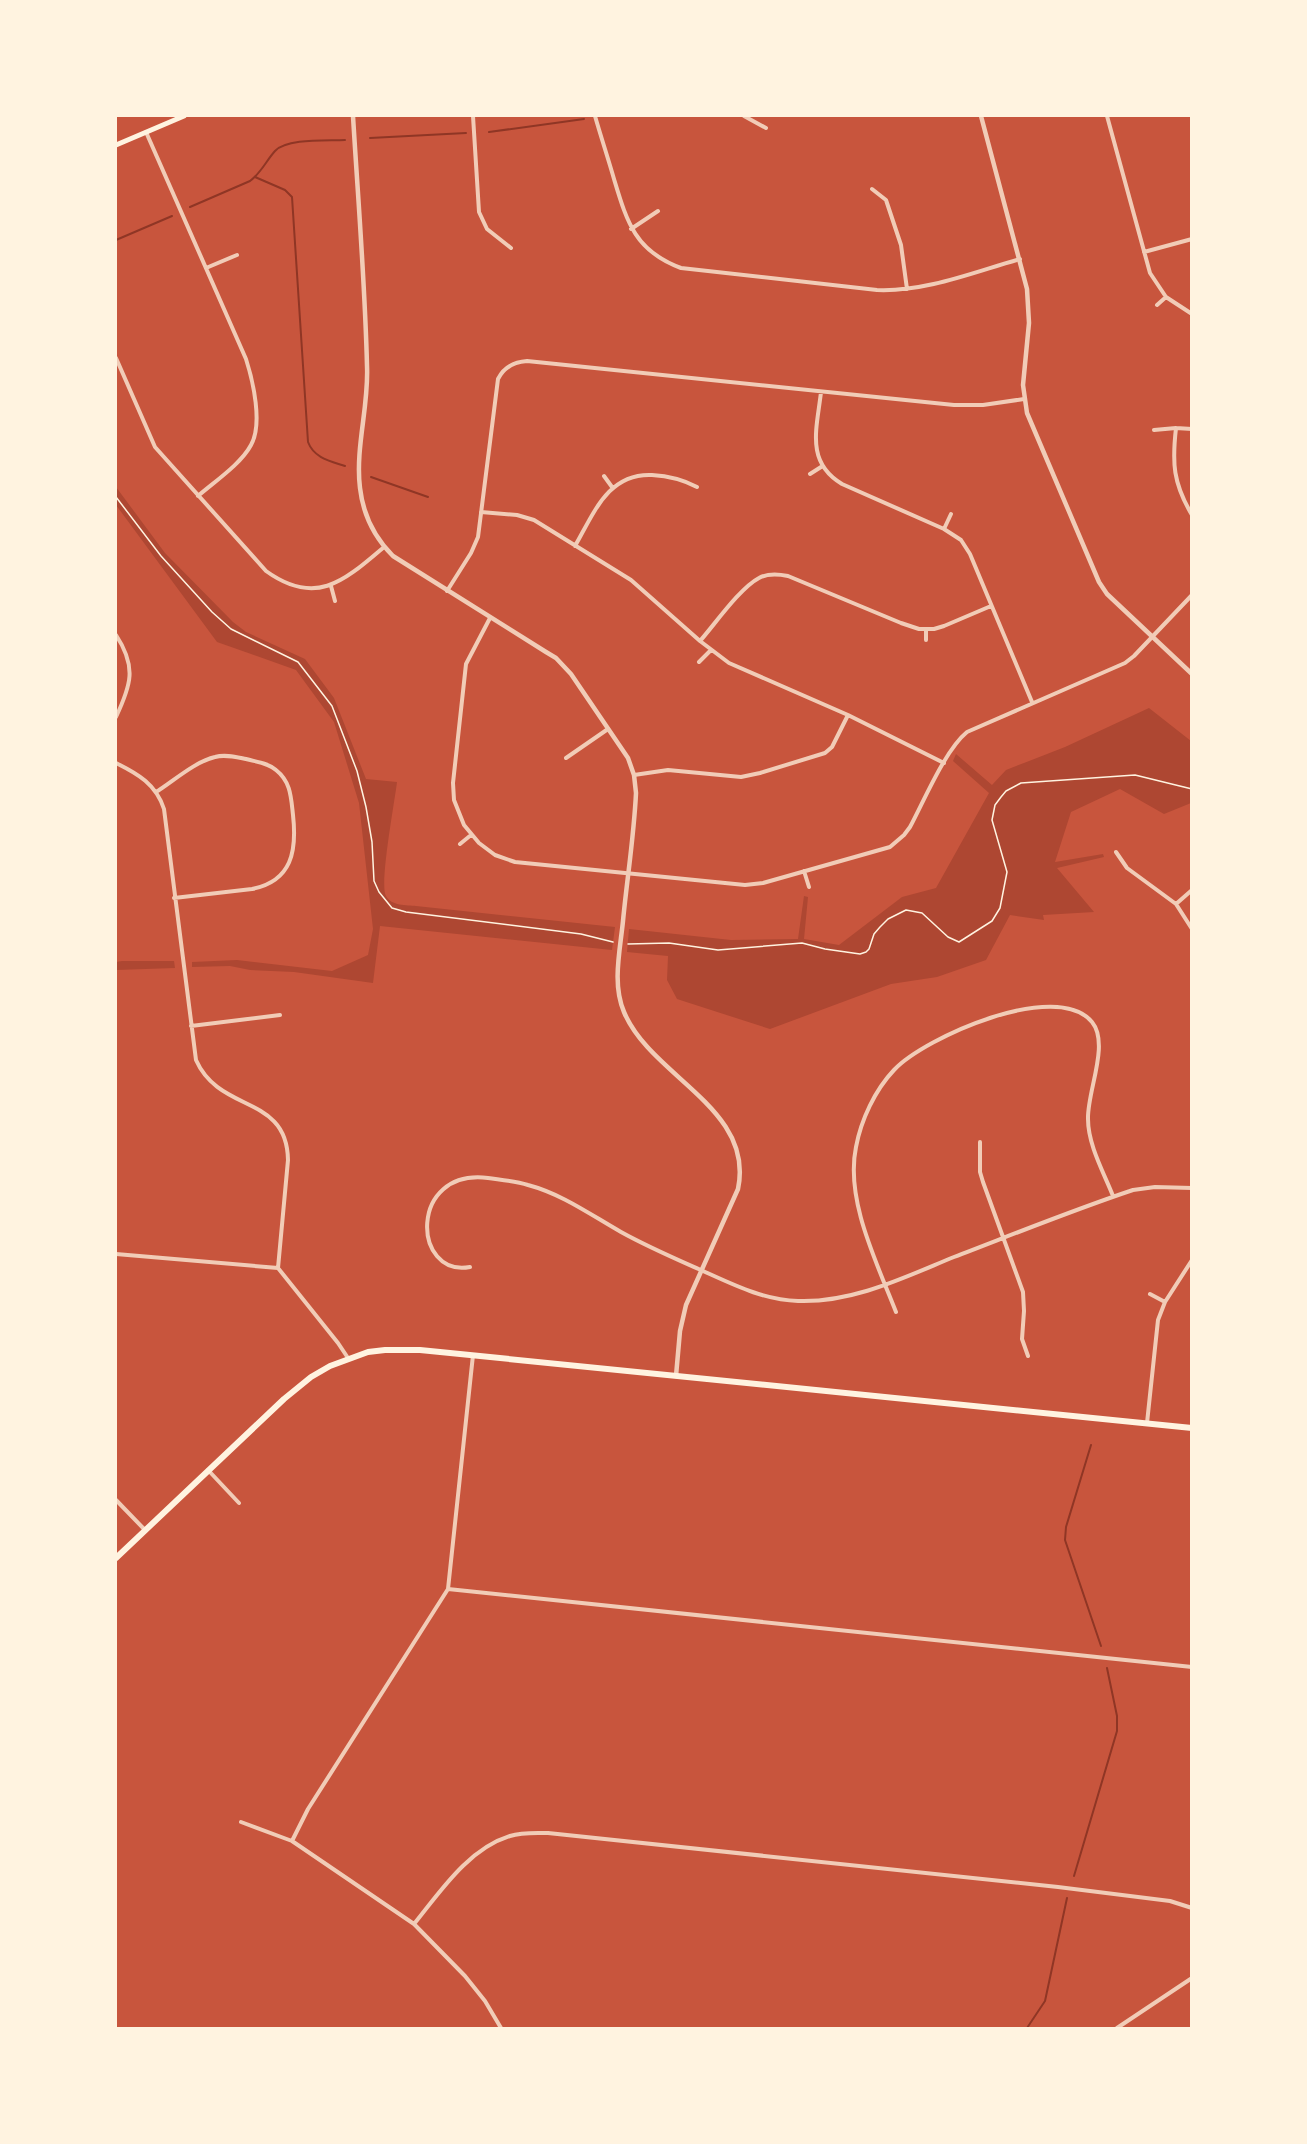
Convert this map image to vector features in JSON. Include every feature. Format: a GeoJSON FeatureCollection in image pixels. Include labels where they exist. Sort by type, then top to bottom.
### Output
{"type":"FeatureCollection","features":[{"type":"Feature","properties":{"kind":"main road"},"geometry":{"type":"LineString","coordinates":[[116,145],[181,116]]}},
{"type":"Feature","properties":{"kind":"main road"},"geometry":{"type":"LineString","coordinates":[[116,1558],[294,1390],[330,1366],[368,1352],[402,1349],[473,1355],[1191,1428]]}},
{"type":"Feature","properties":{"kind":"street"},"geometry":{"type":"LineString","coordinates":[[352,116],[368,383],[359,469],[360,490],[370,525],[384,547],[393,556],[564,665],[628,758],[634,775],[635,806],[617,979],[623,1011],[634,1032],[644,1044],[725,1124],[739,1154],[738,1189],[700,1270],[682,1318],[676,1376]]}},
{"type":"Feature","properties":{"kind":"street"},"geometry":{"type":"LineString","coordinates":[[473,116],[479,212],[487,229],[511,248]]}},
{"type":"Feature","properties":{"kind":"street"},"geometry":{"type":"LineString","coordinates":[[595,116],[631,229],[651,252],[660,259],[681,268],[878,290],[907,289],[1020,259]]}},
{"type":"Feature","properties":{"kind":"street"},"geometry":{"type":"LineString","coordinates":[[744,116],[766,128]]}},
{"type":"Feature","properties":{"kind":"street"},"geometry":{"type":"LineString","coordinates":[[981,116],[1028,289],[1029,314],[1024,399],[1030,423],[1093,572],[1107,594],[1191,674]]}},
{"type":"Feature","properties":{"kind":"street"},"geometry":{"type":"LineString","coordinates":[[1107,116],[1150,273],[1166,297],[1191,315]]}},
{"type":"Feature","properties":{"kind":"street"},"geometry":{"type":"LineString","coordinates":[[146,132],[246,359],[253,386],[256,422],[252,445],[198,496]]}},
{"type":"Feature","properties":{"kind":"street"},"geometry":{"type":"LineString","coordinates":[[872,189],[886,200],[901,245],[907,289]]}},
{"type":"Feature","properties":{"kind":"street"},"geometry":{"type":"LineString","coordinates":[[631,229],[658,211]]}},
{"type":"Feature","properties":{"kind":"street"},"geometry":{"type":"LineString","coordinates":[[1144,252],[1191,239]]}},
{"type":"Feature","properties":{"kind":"street"},"geometry":{"type":"LineString","coordinates":[[206,268],[237,255]]}},
{"type":"Feature","properties":{"kind":"street"},"geometry":{"type":"LineString","coordinates":[[1157,305],[1166,297]]}},
{"type":"Feature","properties":{"kind":"street"},"geometry":{"type":"LineString","coordinates":[[116,358],[151,439],[162,455],[255,561],[277,579],[300,588],[331,586],[352,575],[384,547]]}},
{"type":"Feature","properties":{"kind":"street"},"geometry":{"type":"LineString","coordinates":[[447,591],[475,545],[498,379],[506,369],[519,362],[969,405],[1024,399]]}},
{"type":"Feature","properties":{"kind":"street"},"geometry":{"type":"LineString","coordinates":[[821,392],[816,440],[821,467],[832,479],[944,529],[955,535],[965,546],[1032,702]]}},
{"type":"Feature","properties":{"kind":"street"},"geometry":{"type":"LineString","coordinates":[[1176,428],[1173,459],[1175,480],[1191,514]]}},
{"type":"Feature","properties":{"kind":"street"},"geometry":{"type":"LineString","coordinates":[[1154,430],[1191,429]]}},
{"type":"Feature","properties":{"kind":"street"},"geometry":{"type":"LineString","coordinates":[[810,474],[821,467]]}},
{"type":"Feature","properties":{"kind":"street"},"geometry":{"type":"LineString","coordinates":[[574,546],[612,487],[627,479],[645,475],[681,478],[697,487]]}},
{"type":"Feature","properties":{"kind":"street"},"geometry":{"type":"LineString","coordinates":[[604,476],[612,487]]}},
{"type":"Feature","properties":{"kind":"street"},"geometry":{"type":"LineString","coordinates":[[481,512],[526,517],[543,525],[641,587],[700,641],[729,663],[848,715],[944,763]]}},
{"type":"Feature","properties":{"kind":"street"},"geometry":{"type":"LineString","coordinates":[[944,529],[951,514]]}},
{"type":"Feature","properties":{"kind":"street"},"geometry":{"type":"LineString","coordinates":[[700,641],[753,582],[761,577],[779,574],[911,627],[926,630],[944,626],[992,606]]}},
{"type":"Feature","properties":{"kind":"street"},"geometry":{"type":"LineString","coordinates":[[331,586],[335,600]]}},
{"type":"Feature","properties":{"kind":"street"},"geometry":{"type":"LineString","coordinates":[[490,618],[466,664],[453,783],[456,808],[471,835],[488,850],[505,860],[745,885],[763,883],[882,850],[897,842],[910,828],[954,745],[967,732],[1115,668],[1134,656],[1191,595]]}},
{"type":"Feature","properties":{"kind":"street"},"geometry":{"type":"LineString","coordinates":[[926,630],[926,640]]}},
{"type":"Feature","properties":{"kind":"street"},"geometry":{"type":"LineString","coordinates":[[116,635],[128,659],[130,679],[116,717]]}},
{"type":"Feature","properties":{"kind":"street"},"geometry":{"type":"LineString","coordinates":[[699,662],[711,650]]}},
{"type":"Feature","properties":{"kind":"street"},"geometry":{"type":"LineString","coordinates":[[634,775],[662,770],[732,777],[760,773],[825,753],[832,747],[848,715]]}},
{"type":"Feature","properties":{"kind":"street"},"geometry":{"type":"LineString","coordinates":[[566,758],[608,729]]}},
{"type":"Feature","properties":{"kind":"street"},"geometry":{"type":"LineString","coordinates":[[156,792],[207,760],[230,756],[274,768],[286,781],[291,796],[295,845],[288,864],[278,879],[264,887],[174,898]]}},
{"type":"Feature","properties":{"kind":"street"},"geometry":{"type":"LineString","coordinates":[[116,763],[143,777],[156,792],[164,809],[196,1060],[205,1077],[220,1091],[262,1110],[271,1117],[286,1140],[288,1160],[278,1268],[348,1358]]}},
{"type":"Feature","properties":{"kind":"street"},"geometry":{"type":"LineString","coordinates":[[460,844],[471,835]]}},
{"type":"Feature","properties":{"kind":"street"},"geometry":{"type":"LineString","coordinates":[[1116,852],[1127,868],[1176,904],[1191,929]]}},
{"type":"Feature","properties":{"kind":"street"},"geometry":{"type":"LineString","coordinates":[[804,871],[809,887]]}},
{"type":"Feature","properties":{"kind":"street"},"geometry":{"type":"LineString","coordinates":[[1176,904],[1191,890]]}},
{"type":"Feature","properties":{"kind":"street"},"geometry":{"type":"LineString","coordinates":[[896,1312],[857,1203],[853,1167],[858,1137],[871,1104],[894,1070],[932,1042],[984,1020],[1016,1011],[1053,1006],[1073,1008],[1087,1017],[1094,1024],[1099,1041],[1088,1102],[1089,1130],[1113,1196]]}},
{"type":"Feature","properties":{"kind":"street"},"geometry":{"type":"LineString","coordinates":[[190,1026],[280,1015]]}},
{"type":"Feature","properties":{"kind":"street"},"geometry":{"type":"LineString","coordinates":[[980,1142],[980,1172],[1023,1292],[1022,1339],[1028,1356]]}},
{"type":"Feature","properties":{"kind":"street"},"geometry":{"type":"LineString","coordinates":[[470,1267],[458,1269],[438,1257],[429,1241],[427,1223],[432,1204],[444,1188],[461,1179],[481,1177],[517,1182],[554,1194],[632,1238],[752,1292],[786,1300],[823,1301],[885,1285],[1113,1196],[1145,1188],[1191,1188]]}},
{"type":"Feature","properties":{"kind":"street"},"geometry":{"type":"LineString","coordinates":[[116,1254],[278,1268]]}},
{"type":"Feature","properties":{"kind":"street"},"geometry":{"type":"LineString","coordinates":[[1147,1424],[1156,1331],[1165,1302],[1191,1260]]}},
{"type":"Feature","properties":{"kind":"street"},"geometry":{"type":"LineString","coordinates":[[1150,1294],[1165,1302]]}},
{"type":"Feature","properties":{"kind":"street"},"geometry":{"type":"LineString","coordinates":[[292,1841],[308,1809],[448,1589],[473,1355]]}},
{"type":"Feature","properties":{"kind":"street"},"geometry":{"type":"LineString","coordinates":[[208,1470],[239,1503]]}},
{"type":"Feature","properties":{"kind":"street"},"geometry":{"type":"LineString","coordinates":[[116,1500],[145,1530]]}},
{"type":"Feature","properties":{"kind":"street"},"geometry":{"type":"LineString","coordinates":[[448,1589],[1191,1667]]}},
{"type":"Feature","properties":{"kind":"street"},"geometry":{"type":"LineString","coordinates":[[241,1822],[292,1841],[414,1924],[465,1976],[485,2001],[501,2028]]}},
{"type":"Feature","properties":{"kind":"street"},"geometry":{"type":"LineString","coordinates":[[414,1924],[452,1878],[486,1848],[513,1835],[529,1833],[548,1833],[1058,1887],[1170,1901],[1191,1908]]}},
{"type":"Feature","properties":{"kind":"street"},"geometry":{"type":"LineString","coordinates":[[1117,2028],[1191,1978]]}},
{"type":"Feature","properties":{"kind":"path"},"geometry":{"type":"LineString","coordinates":[[116,497],[161,556],[212,612],[231,629],[298,662],[332,706],[357,771],[366,807],[372,842],[374,881],[379,892],[392,908],[406,912],[581,934],[613,942]]}},
{"type":"Feature","properties":{"kind":"path"},"geometry":{"type":"LineString","coordinates":[[628,944],[669,943],[718,950],[802,943],[860,954],[869,949],[874,934],[888,919],[906,910],[922,913],[948,937],[959,942],[992,921],[1000,908],[1007,872],[992,820],[995,806],[1006,791],[1021,783],[1135,775],[1191,789]]}},
{"type":"Feature","properties":{"kind":"shaded area"},"geometry":{"type":"Polygon","coordinates":[[[116,487],[165,553],[233,622],[246,632],[305,659],[334,698],[366,779],[397,782],[384,876],[384,889],[388,899],[404,905],[615,927],[612,950],[380,926],[373,983],[230,966],[192,967],[192,962],[237,960],[332,971],[368,955],[373,929],[359,803],[334,722],[296,670],[217,642],[116,505],[116,487]]]}},
{"type":"Feature","properties":{"kind":"shaded area"},"geometry":{"type":"Polygon","coordinates":[[[1149,708],[1191,741],[1191,803],[1164,814],[1120,789],[1071,812],[1055,862],[1103,854],[1104,857],[1057,868],[1094,912],[1043,915],[1044,920],[1010,915],[986,960],[937,977],[891,984],[770,1029],[677,999],[667,980],[668,956],[627,952],[629,929],[731,940],[798,939],[804,896],[808,897],[804,939],[839,945],[902,897],[936,888],[989,793],[953,761],[956,754],[992,785],[1006,770],[1065,747],[1149,708]]]}},
{"type":"Feature","properties":{"kind":"shaded area"},"geometry":{"type":"Polygon","coordinates":[[[174,961],[175,968],[116,970],[116,962],[174,961]]]}},
{"type":"Feature","properties":{"kind":"waterway"},"geometry":{"type":"LineString","coordinates":[[489,132],[584,119]]}},
{"type":"Feature","properties":{"kind":"waterway"},"geometry":{"type":"LineString","coordinates":[[370,138],[466,133]]}},
{"type":"Feature","properties":{"kind":"waterway"},"geometry":{"type":"LineString","coordinates":[[190,207],[250,181],[281,147],[298,142],[345,140]]}},
{"type":"Feature","properties":{"kind":"waterway"},"geometry":{"type":"LineString","coordinates":[[255,177],[285,190],[292,197],[308,442],[318,455],[345,466]]}},
{"type":"Feature","properties":{"kind":"waterway"},"geometry":{"type":"LineString","coordinates":[[116,240],[172,216]]}},
{"type":"Feature","properties":{"kind":"waterway"},"geometry":{"type":"LineString","coordinates":[[371,477],[428,497]]}},
{"type":"Feature","properties":{"kind":"waterway"},"geometry":{"type":"LineString","coordinates":[[1091,1445],[1066,1527],[1065,1540],[1101,1646]]}},
{"type":"Feature","properties":{"kind":"waterway"},"geometry":{"type":"LineString","coordinates":[[1074,1876],[1117,1731],[1117,1716],[1107,1668]]}},
{"type":"Feature","properties":{"kind":"waterway"},"geometry":{"type":"LineString","coordinates":[[1027,2028],[1045,2001],[1067,1898]]}}]}
